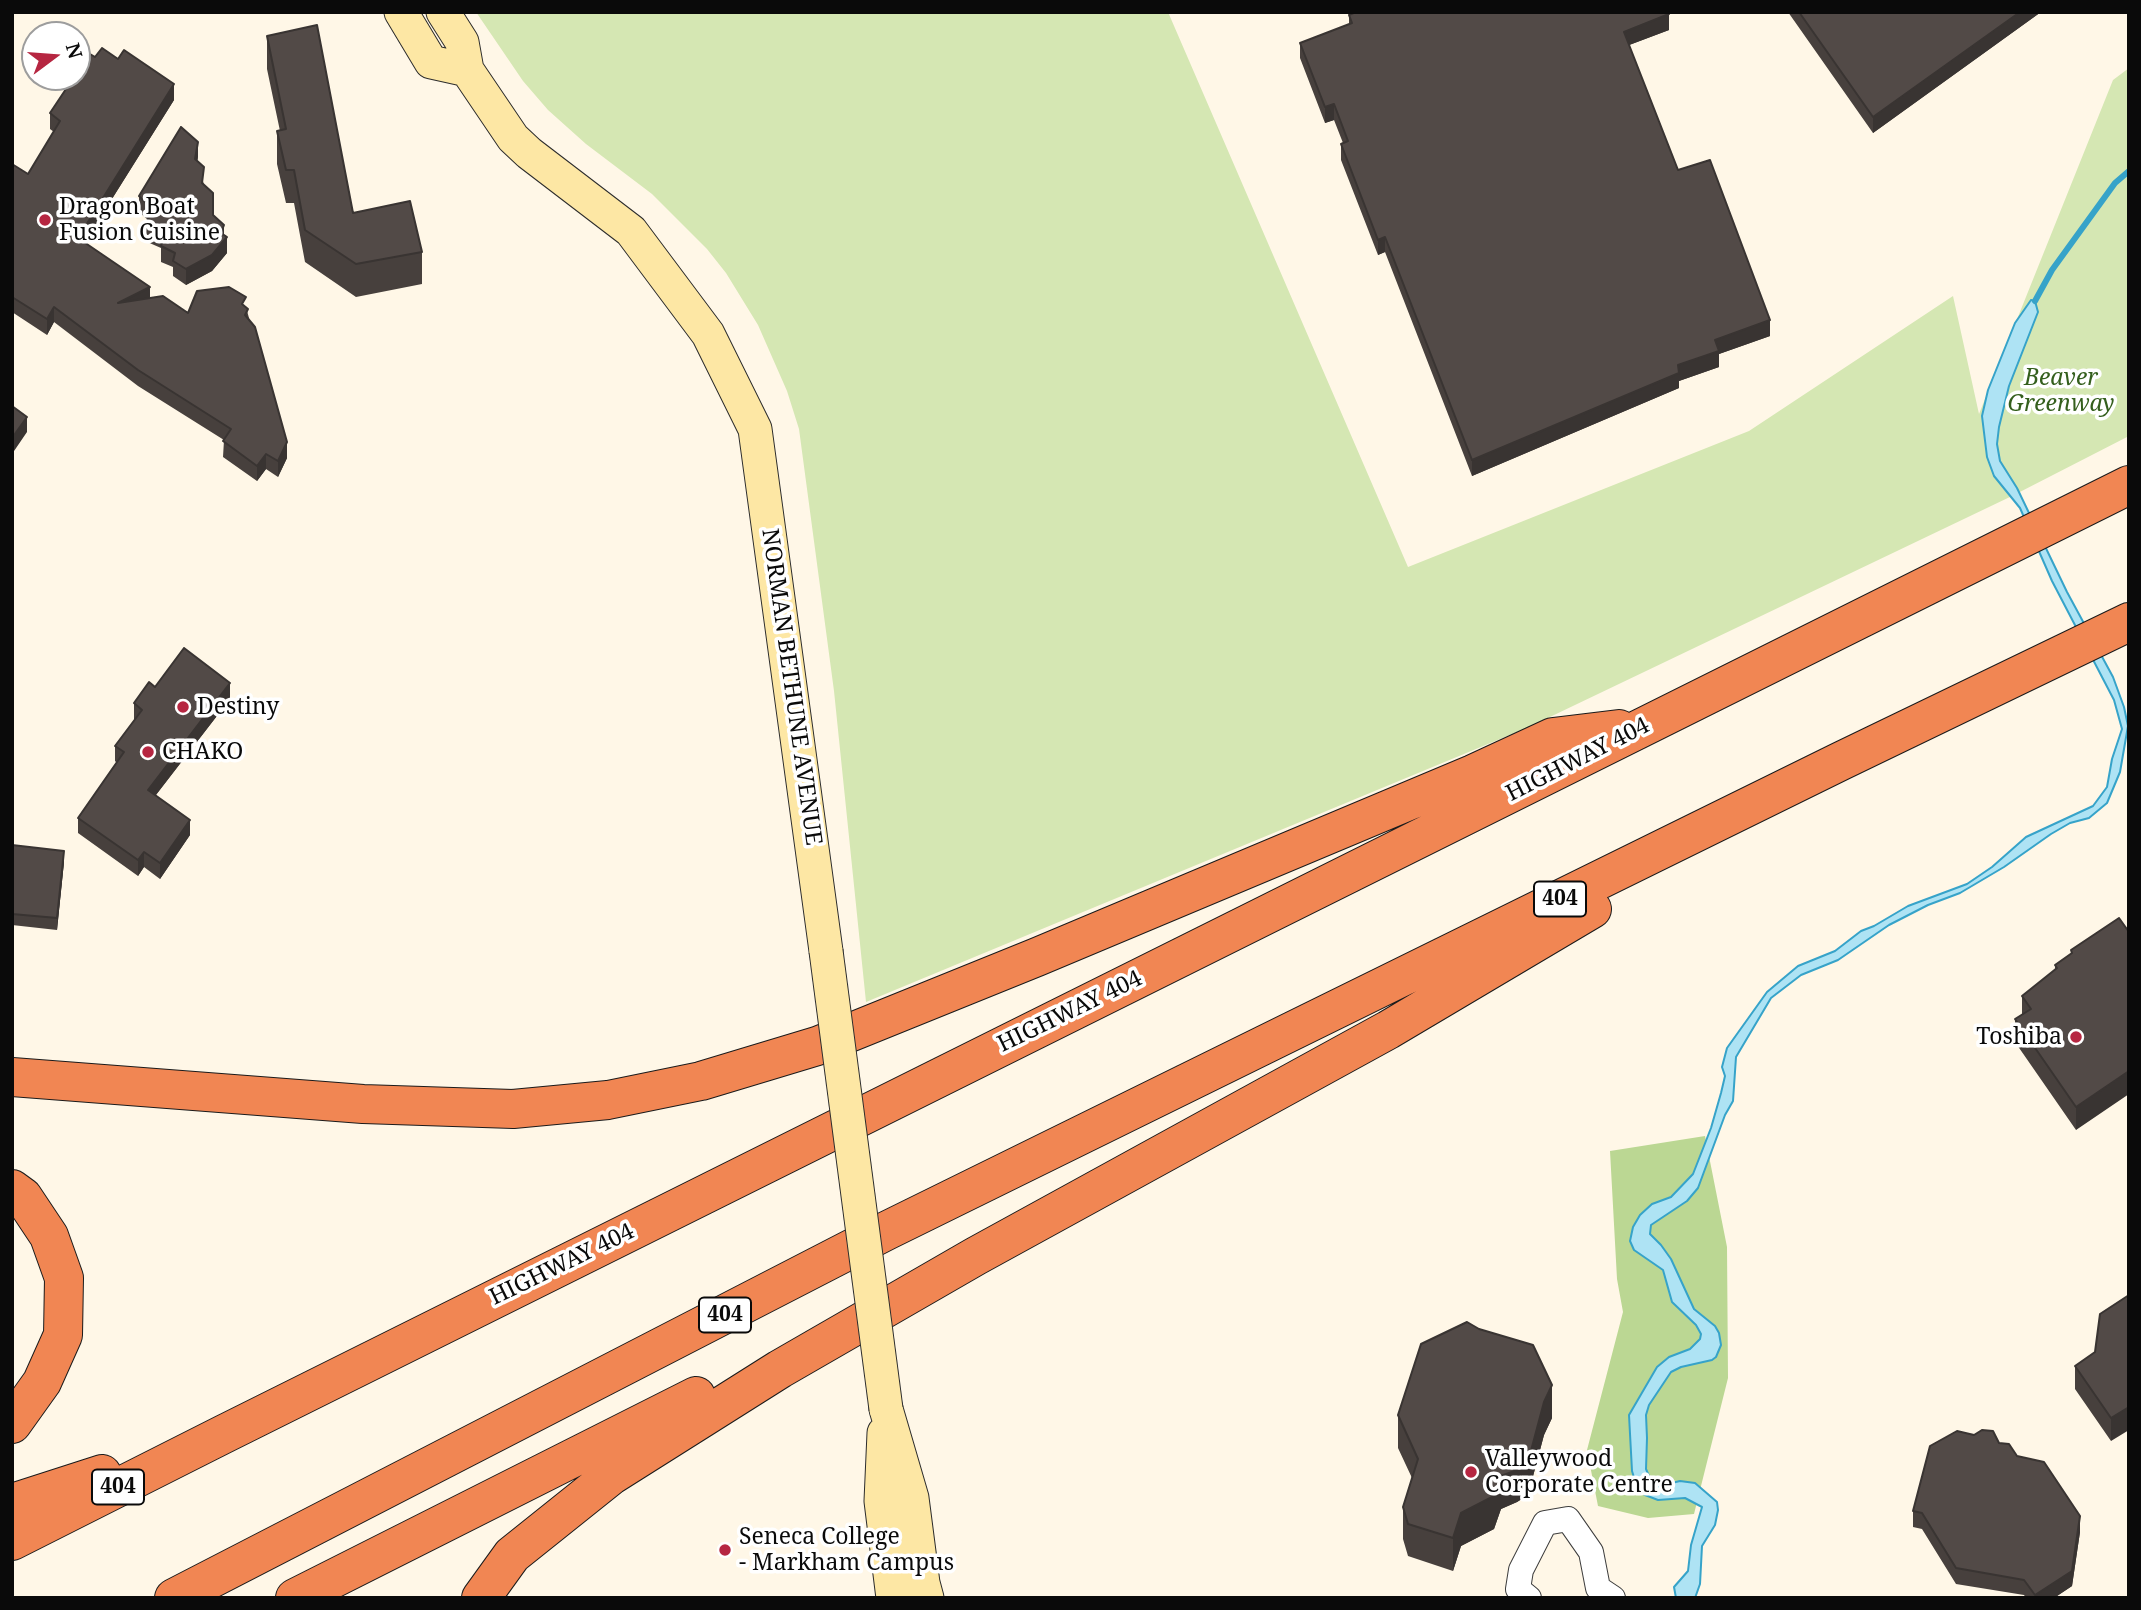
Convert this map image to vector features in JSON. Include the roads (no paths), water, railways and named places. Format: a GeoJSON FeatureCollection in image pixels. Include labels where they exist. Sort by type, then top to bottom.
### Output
{"type":"FeatureCollection","features":[{"type":"Feature","properties":{"kind":"highway","name":"HIGHWAY 404"},"geometry":{"type":"LineString","coordinates":[[12,1541],[2129,485]]}},
{"type":"Feature","properties":{"kind":"highway","name":"404"},"geometry":{"type":"LineString","coordinates":[[174,1598],[886,1231],[2129,622]]}},
{"type":"Feature","properties":{"kind":"highway"},"geometry":{"type":"LineString","coordinates":[[12,1077],[363,1104],[513,1109],[608,1100],[701,1081],[817,1046],[1473,774],[1553,737],[1645,726]]}},
{"type":"Feature","properties":{"kind":"highway"},"geometry":{"type":"LineString","coordinates":[[481,1598],[512,1555],[612,1475],[780,1369],[976,1256],[1388,1030],[1841,761]]}},
{"type":"Feature","properties":{"kind":"highway"},"geometry":{"type":"LineString","coordinates":[[12,1189],[23,1197],[49,1236],[64,1278],[63,1335],[42,1382],[12,1424]]}},
{"type":"Feature","properties":{"kind":"highway"},"geometry":{"type":"LineString","coordinates":[[295,1598],[976,1256]]}},
{"type":"Feature","properties":{"kind":"highway"},"geometry":{"type":"LineString","coordinates":[[12,1503],[224,1434]]}},
{"type":"Feature","properties":{"kind":"street"},"geometry":{"type":"LineString","coordinates":[[401,12],[431,62],[467,70]]}},
{"type":"Feature","properties":{"kind":"street","name":"NORMAN BETHUNE AVENUE"},"geometry":{"type":"LineString","coordinates":[[443,12],[462,43],[467,70],[513,138],[528,153],[631,231],[708,334],[755,429],[886,1409],[912,1498],[924,1597]]}},
{"type":"Feature","properties":{"kind":"street","name":"NORMAN BETHUNE AVENUE"},"geometry":{"type":"LineString","coordinates":[[886,1409],[881,1501],[893,1598]]}},
{"type":"Feature","properties":{"kind":"street"},"geometry":{"type":"LineString","coordinates":[[1529,1598],[1518,1589],[1521,1570],[1545,1523],[1568,1519],[1591,1552],[1599,1594]]}},
{"type":"Feature","properties":{"kind":"water"},"geometry":{"type":"Polygon","coordinates":[[[2031,300],[2035,301],[2038,312],[2009,386],[1999,427],[1997,444],[2000,461],[2017,488],[2067,592],[2113,677],[2128,726],[2120,772],[2107,803],[2089,818],[2070,823],[1960,893],[1928,905],[1889,925],[1838,960],[1801,975],[1771,998],[1736,1057],[1733,1101],[1725,1115],[1698,1188],[1687,1201],[1651,1225],[1650,1234],[1671,1259],[1694,1309],[1715,1326],[1721,1345],[1712,1360],[1671,1372],[1649,1405],[1646,1415],[1646,1469],[1651,1481],[1659,1486],[1680,1481],[1695,1483],[1717,1502],[1715,1525],[1702,1546],[1700,1584],[1695,1598],[1676,1598],[1674,1587],[1688,1571],[1691,1545],[1702,1507],[1685,1498],[1658,1500],[1645,1495],[1637,1487],[1632,1471],[1629,1415],[1657,1367],[1669,1357],[1690,1349],[1700,1339],[1701,1334],[1696,1325],[1672,1302],[1663,1270],[1634,1250],[1630,1241],[1633,1227],[1640,1215],[1652,1204],[1671,1197],[1693,1174],[1721,1093],[1725,1076],[1722,1067],[1727,1048],[1767,992],[1798,966],[1835,951],[1861,931],[1908,906],[1967,884],[1992,867],[2026,837],[2093,806],[2107,787],[2112,759],[2122,729],[2114,700],[2052,581],[2020,508],[1994,476],[1987,457],[1982,416],[1988,390],[2015,323],[2031,300]]]}},
{"type":"Feature","properties":{"kind":"waterway"},"geometry":{"type":"LineString","coordinates":[[2035,301],[2052,270],[2115,183],[2129,171]]}},
{"type":"Feature","properties":{"kind":"place","name":"Dragon Boat Fusion Cuisine"},"geometry":{"type":"Point","coordinates":[45,220]}},
{"type":"Feature","properties":{"kind":"place","name":"Destiny"},"geometry":{"type":"Point","coordinates":[183,707]}},
{"type":"Feature","properties":{"kind":"place","name":"CHAKO"},"geometry":{"type":"Point","coordinates":[148,752]}},
{"type":"Feature","properties":{"kind":"place","name":"Toshiba"},"geometry":{"type":"Point","coordinates":[2076,1037]}},
{"type":"Feature","properties":{"kind":"place","name":"Valleywood Corporate Centre"},"geometry":{"type":"Point","coordinates":[1471,1472]}},
{"type":"Feature","properties":{"kind":"place","name":"Seneca College - Markham Campus"},"geometry":{"type":"Point","coordinates":[725,1550]}},
{"type":"Feature","properties":{"kind":"park label","name":"Beaver Greenway"},"geometry":{"type":"Point","coordinates":[2061,391]}}]}
